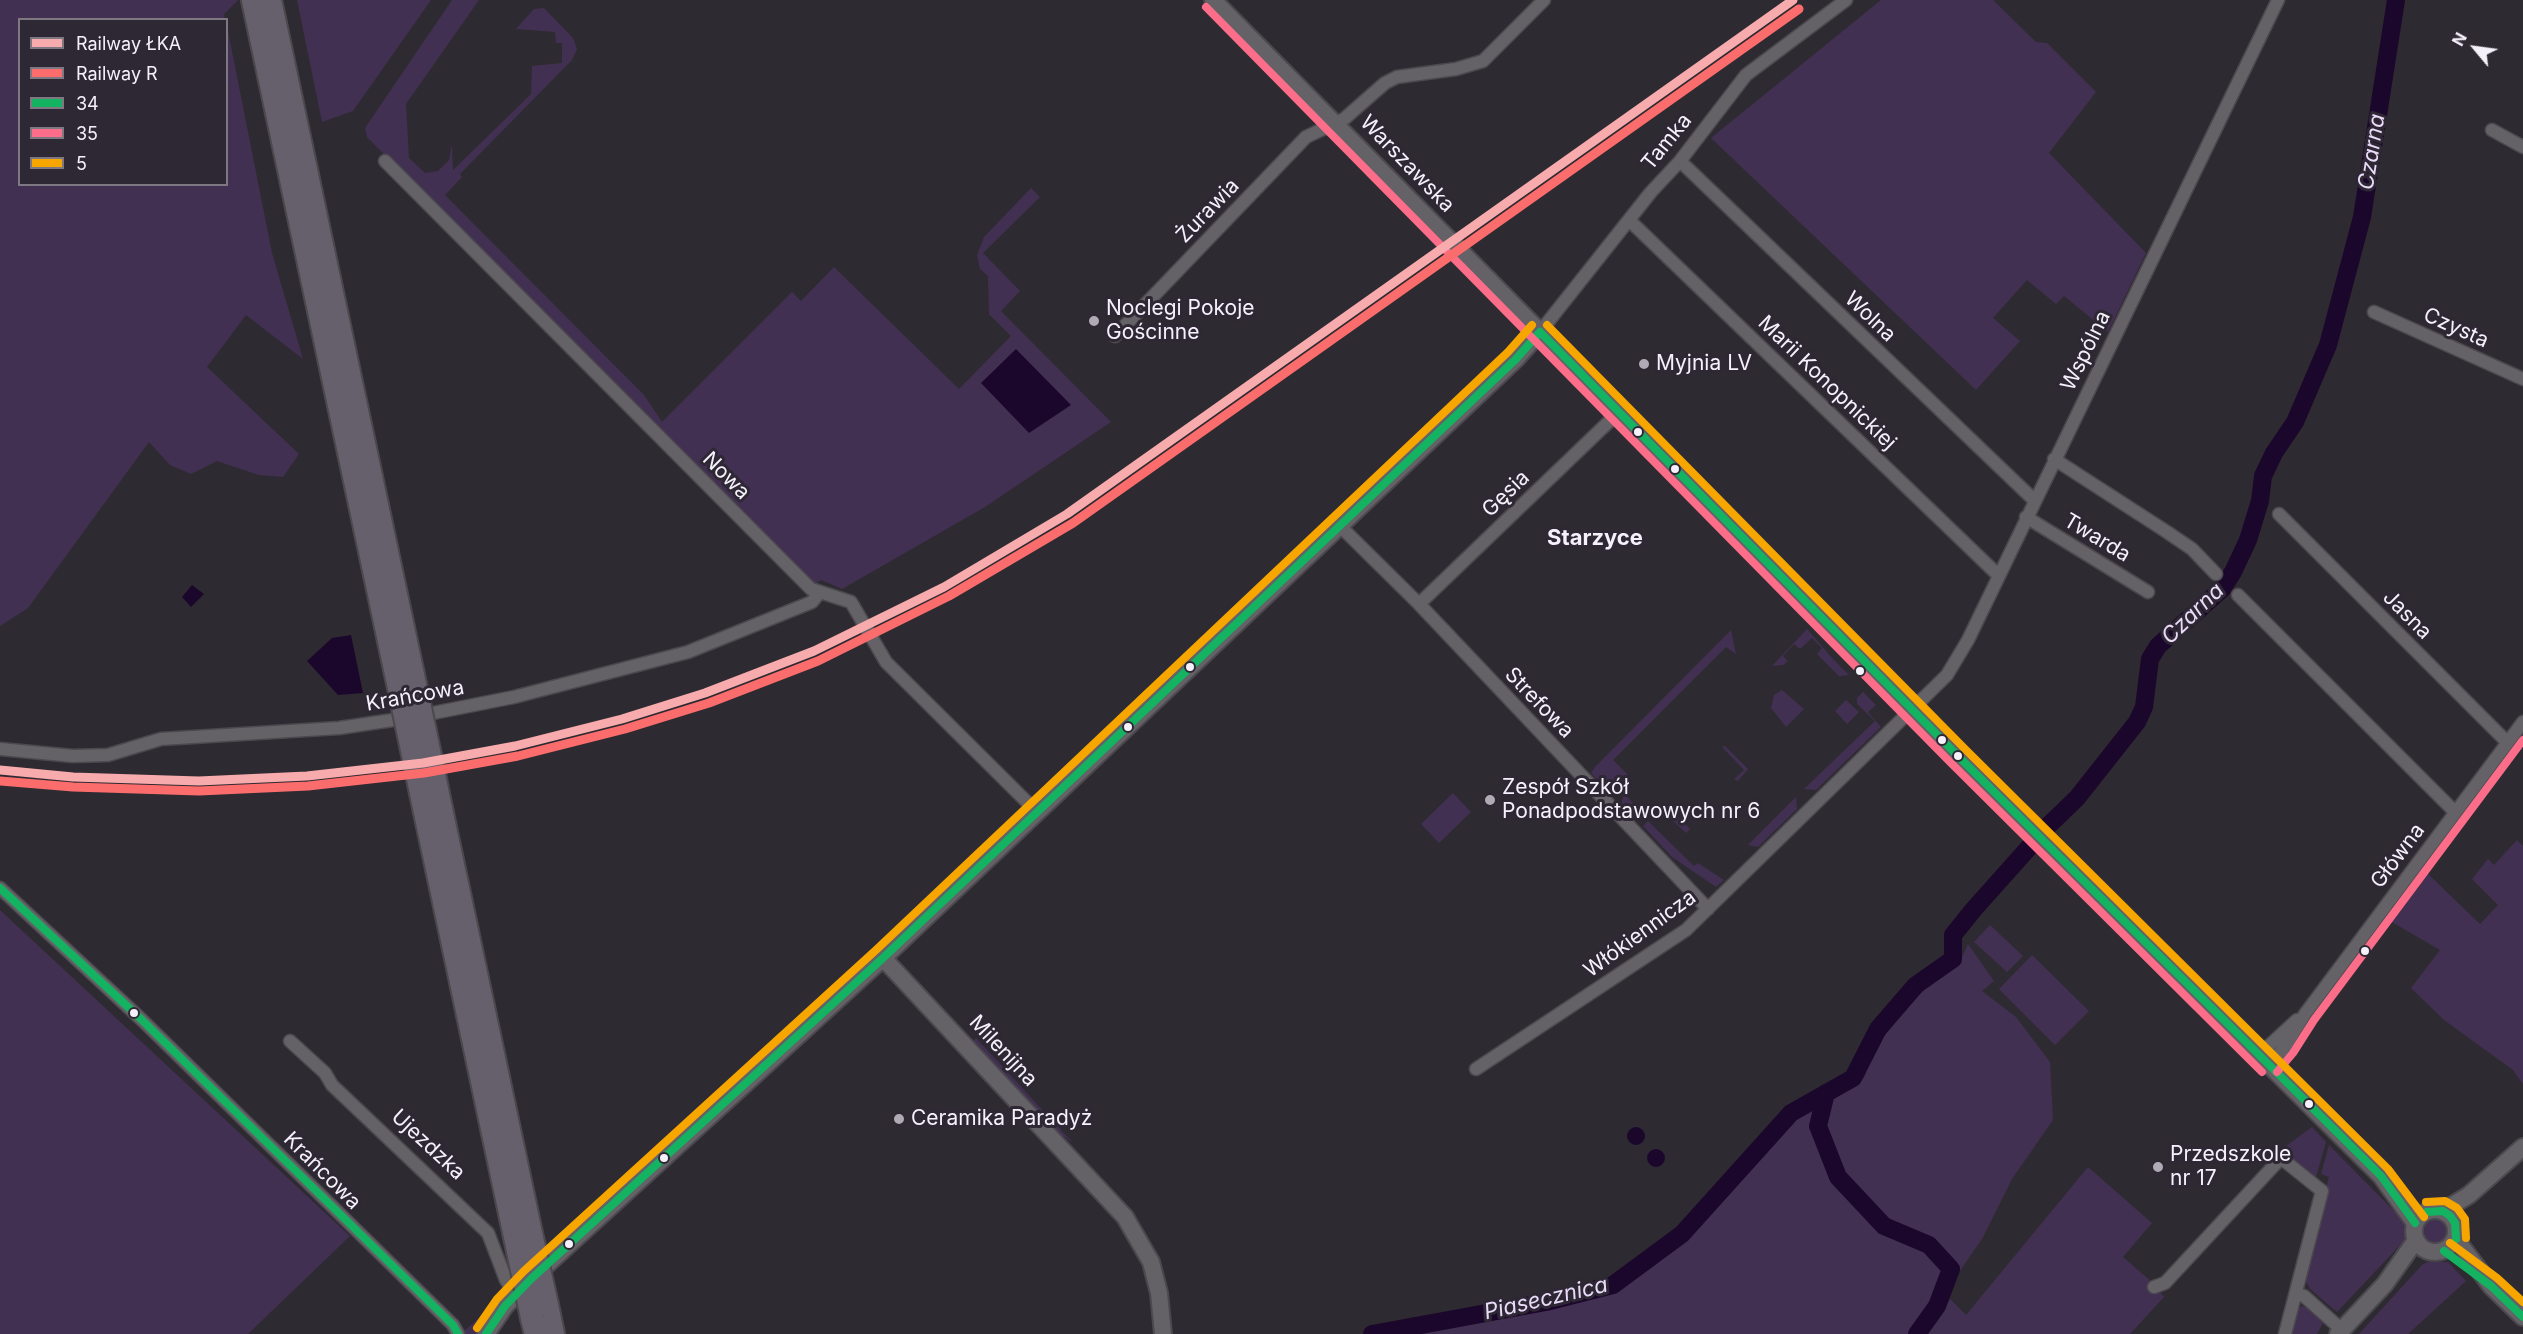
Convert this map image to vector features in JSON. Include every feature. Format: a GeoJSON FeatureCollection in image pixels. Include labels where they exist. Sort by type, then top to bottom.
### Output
{"type":"FeatureCollection","features":[{"type":"Feature","properties":{"kind":"highway"},"geometry":{"type":"LineString","coordinates":[[253,0],[411,705]]}},
{"type":"Feature","properties":{"kind":"highway"},"geometry":{"type":"LineString","coordinates":[[270,0],[411,705],[525,1244],[538,1319],[553,1334]]}},
{"type":"Feature","properties":{"kind":"main road","name":"Warszawska"},"geometry":{"type":"LineString","coordinates":[[1213,0],[1912,709],[2523,1317]]}},
{"type":"Feature","properties":{"kind":"main road"},"geometry":{"type":"LineString","coordinates":[[486,1334],[515,1295],[884,958],[1540,332]]}},
{"type":"Feature","properties":{"kind":"main road","name":"Milenijna"},"geometry":{"type":"LineString","coordinates":[[884,958],[1125,1216],[1151,1262],[1159,1293],[1163,1334]]}},
{"type":"Feature","properties":{"kind":"main road"},"geometry":{"type":"LineString","coordinates":[[2340,1332],[2436,1231],[2519,1151]]}},
{"type":"Feature","properties":{"kind":"street","name":"Żurawia"},"geometry":{"type":"LineString","coordinates":[[1115,336],[1306,137],[1336,123],[1385,83],[1396,77],[1456,69],[1483,61],[1544,0]]}},
{"type":"Feature","properties":{"kind":"street","name":"Tamka"},"geometry":{"type":"LineString","coordinates":[[1540,332],[1629,220],[1680,161],[1746,75],[1846,0]]}},
{"type":"Feature","properties":{"kind":"street","name":"Wspólna"},"geometry":{"type":"LineString","coordinates":[[1912,709],[1947,675],[1955,663],[2278,0]]}},
{"type":"Feature","properties":{"kind":"street"},"geometry":{"type":"LineString","coordinates":[[2492,130],[2523,147]]}},
{"type":"Feature","properties":{"kind":"street","name":"Nowa"},"geometry":{"type":"LineString","coordinates":[[385,161],[811,589],[851,602],[886,662],[1037,812]]}},
{"type":"Feature","properties":{"kind":"street","name":"Wolna"},"geometry":{"type":"LineString","coordinates":[[1680,161],[2034,500]]}},
{"type":"Feature","properties":{"kind":"street","name":"Marii Konopnickiej"},"geometry":{"type":"LineString","coordinates":[[1629,220],[1998,575]]}},
{"type":"Feature","properties":{"kind":"street","name":"Czysta"},"geometry":{"type":"LineString","coordinates":[[2374,312],[2523,379]]}},
{"type":"Feature","properties":{"kind":"street","name":"Gęsia"},"geometry":{"type":"LineString","coordinates":[[1419,604],[1620,411]]}},
{"type":"Feature","properties":{"kind":"street"},"geometry":{"type":"LineString","coordinates":[[2054,459],[2192,549],[2216,574]]}},
{"type":"Feature","properties":{"kind":"street","name":"Jasna"},"geometry":{"type":"LineString","coordinates":[[2279,514],[2507,742]]}},
{"type":"Feature","properties":{"kind":"street","name":"Twarda"},"geometry":{"type":"LineString","coordinates":[[2026,518],[2148,592]]}},
{"type":"Feature","properties":{"kind":"street","name":"Strefowa"},"geometry":{"type":"LineString","coordinates":[[1340,525],[1419,604],[1708,909]]}},
{"type":"Feature","properties":{"kind":"street","name":"Krańcowa"},"geometry":{"type":"LineString","coordinates":[[0,749],[73,756],[108,755],[161,739],[339,728],[413,717],[513,697],[688,652],[812,602],[820,592]]}},
{"type":"Feature","properties":{"kind":"street"},"geometry":{"type":"LineString","coordinates":[[2238,595],[2455,812]]}},
{"type":"Feature","properties":{"kind":"street","name":"Włókiennicza"},"geometry":{"type":"LineString","coordinates":[[1476,1069],[1686,930],[1912,709]]}},
{"type":"Feature","properties":{"kind":"street","name":"Główna"},"geometry":{"type":"LineString","coordinates":[[2264,1060],[2285,1047],[2305,1014],[2523,722]]}},
{"type":"Feature","properties":{"kind":"street","name":"Krańcowa"},"geometry":{"type":"LineString","coordinates":[[0,888],[142,1020],[453,1325],[458,1334]]}},
{"type":"Feature","properties":{"kind":"street","name":"Ujezdzka"},"geometry":{"type":"LineString","coordinates":[[290,1041],[325,1073],[332,1085],[488,1233],[499,1264],[515,1295]]}},
{"type":"Feature","properties":{"kind":"street"},"geometry":{"type":"LineString","coordinates":[[2154,1287],[2165,1283],[2281,1158],[2322,1191],[2285,1334]]}},
{"type":"Feature","properties":{"kind":"street"},"geometry":{"type":"LineString","coordinates":[[2296,1294],[2304,1296],[2340,1332]]}},
{"type":"Feature","properties":{"kind":"shaded area"},"geometry":{"type":"Polygon","coordinates":[[[0,0],[238,0],[224,14],[225,18],[18,18],[18,186],[228,186],[228,31],[272,253],[303,359],[246,315],[207,367],[299,454],[283,477],[259,475],[217,461],[191,474],[170,465],[149,442],[28,608],[0,626],[0,0]]]}},
{"type":"Feature","properties":{"kind":"shaded area"},"geometry":{"type":"Polygon","coordinates":[[[297,0],[431,0],[353,111],[322,122],[297,0]]]}},
{"type":"Feature","properties":{"kind":"shaded area"},"geometry":{"type":"Polygon","coordinates":[[[452,0],[479,0],[406,104],[409,158],[425,173],[438,171],[449,160],[452,144],[453,170],[531,94],[532,66],[562,63],[562,43],[556,43],[555,32],[516,29],[534,9],[544,8],[573,38],[577,49],[572,60],[460,174],[462,177],[445,195],[644,395],[662,422],[792,292],[801,301],[834,267],[959,389],[1011,336],[989,314],[988,276],[980,269],[977,255],[984,237],[1031,188],[1040,197],[983,253],[1020,291],[1001,311],[1111,422],[985,507],[842,589],[821,580],[813,585],[367,137],[365,128],[452,0]]]}},
{"type":"Feature","properties":{"kind":"shaded area"},"geometry":{"type":"Polygon","coordinates":[[[1881,0],[1993,0],[2036,42],[2047,43],[2096,92],[2049,153],[2146,253],[2108,332],[2064,296],[2056,304],[2027,280],[1993,318],[2020,341],[1976,390],[1711,138],[1881,0]]]}},
{"type":"Feature","properties":{"kind":"shaded area"},"geometry":{"type":"Polygon","coordinates":[[[1016,349],[1071,405],[1029,433],[981,383],[1016,349]]]}},
{"type":"Feature","properties":{"kind":"shaded area"},"geometry":{"type":"Polygon","coordinates":[[[192,585],[204,594],[191,607],[182,597],[192,585]]]}},
{"type":"Feature","properties":{"kind":"shaded area"},"geometry":{"type":"Polygon","coordinates":[[[1807,629],[1849,675],[1839,676],[1817,654],[1822,648],[1812,638],[1800,649],[1794,644],[1783,656],[1788,661],[1783,665],[1772,666],[1807,629]]]}},
{"type":"Feature","properties":{"kind":"shaded area"},"geometry":{"type":"Polygon","coordinates":[[[1731,630],[1736,654],[1726,647],[1613,760],[1629,776],[1615,788],[1605,787],[1591,773],[1595,767],[1731,630]]]}},
{"type":"Feature","properties":{"kind":"shaded area"},"geometry":{"type":"Polygon","coordinates":[[[351,635],[363,693],[338,695],[307,661],[332,638],[351,635]]]}},
{"type":"Feature","properties":{"kind":"shaded area"},"geometry":{"type":"Polygon","coordinates":[[[1782,690],[1804,709],[1786,727],[1771,708],[1774,695],[1782,690]]]}},
{"type":"Feature","properties":{"kind":"shaded area"},"geometry":{"type":"Polygon","coordinates":[[[1863,692],[1876,705],[1868,712],[1881,727],[1816,790],[1804,789],[1875,721],[1857,704],[1857,698],[1863,692]]]}},
{"type":"Feature","properties":{"kind":"shaded area"},"geometry":{"type":"Polygon","coordinates":[[[1846,700],[1859,712],[1847,724],[1835,711],[1846,700]]]}},
{"type":"Feature","properties":{"kind":"shaded area"},"geometry":{"type":"Polygon","coordinates":[[[1725,746],[1748,769],[1738,781],[1734,779],[1744,770],[1722,747],[1725,746]]]}},
{"type":"Feature","properties":{"kind":"shaded area"},"geometry":{"type":"Polygon","coordinates":[[[1453,793],[1471,812],[1439,843],[1421,824],[1453,793]]]}},
{"type":"Feature","properties":{"kind":"shaded area"},"geometry":{"type":"Polygon","coordinates":[[[1624,794],[1643,813],[1638,821],[1621,804],[1624,794]]]}},
{"type":"Feature","properties":{"kind":"shaded area"},"geometry":{"type":"Polygon","coordinates":[[[1796,797],[1797,809],[1758,847],[1748,845],[1796,797]]]}},
{"type":"Feature","properties":{"kind":"shaded area"},"geometry":{"type":"Polygon","coordinates":[[[1666,804],[1690,829],[1686,833],[1661,810],[1666,804]]]}},
{"type":"Feature","properties":{"kind":"shaded area"},"geometry":{"type":"Polygon","coordinates":[[[1648,821],[1694,866],[1698,863],[1724,880],[1716,887],[1672,857],[1643,826],[1648,821]]]}},
{"type":"Feature","properties":{"kind":"shaded area"},"geometry":{"type":"Polygon","coordinates":[[[2517,840],[2523,846],[2523,1084],[2513,1070],[2444,1020],[2411,988],[2440,950],[2390,921],[2426,872],[2480,924],[2498,905],[2472,879],[2488,859],[2494,865],[2517,840]]]}},
{"type":"Feature","properties":{"kind":"shaded area"},"geometry":{"type":"Polygon","coordinates":[[[0,910],[350,1236],[248,1334],[0,1334],[0,910]]]}},
{"type":"Feature","properties":{"kind":"shaded area"},"geometry":{"type":"Polygon","coordinates":[[[1990,925],[2023,956],[2007,972],[1974,942],[1990,925]]]}},
{"type":"Feature","properties":{"kind":"shaded area"},"geometry":{"type":"Polygon","coordinates":[[[1968,944],[1994,981],[1982,991],[2016,1017],[2050,1062],[2053,1120],[2012,1179],[1982,1239],[1916,1334],[1409,1334],[1533,1310],[1614,1287],[1682,1236],[1776,1134],[1824,1101],[1864,1078],[1873,1051],[1920,989],[1960,962],[1968,944]]]}},
{"type":"Feature","properties":{"kind":"shaded area"},"geometry":{"type":"Polygon","coordinates":[[[2032,955],[2089,1011],[2055,1045],[1999,989],[2032,955]]]}},
{"type":"Feature","properties":{"kind":"shaded area"},"geometry":{"type":"Polygon","coordinates":[[[976,1038],[1073,1143],[1054,1130],[972,1043],[976,1038]]]}},
{"type":"Feature","properties":{"kind":"shaded area"},"geometry":{"type":"Polygon","coordinates":[[[1636,1127],[1642,1130],[1645,1136],[1642,1142],[1636,1145],[1630,1142],[1627,1136],[1630,1130],[1636,1127]]]}},
{"type":"Feature","properties":{"kind":"shaded area"},"geometry":{"type":"Polygon","coordinates":[[[2312,1127],[2326,1142],[2316,1177],[2311,1177],[2294,1163],[2293,1155],[2286,1146],[2312,1127]]]}},
{"type":"Feature","properties":{"kind":"shaded area"},"geometry":{"type":"Polygon","coordinates":[[[2329,1145],[2405,1222],[2405,1240],[2337,1312],[2310,1289],[2304,1277],[2329,1177],[2321,1174],[2329,1145]]]}},
{"type":"Feature","properties":{"kind":"shaded area"},"geometry":{"type":"Polygon","coordinates":[[[1656,1149],[1662,1152],[1665,1158],[1662,1164],[1656,1167],[1650,1164],[1647,1158],[1650,1152],[1656,1149]]]}},
{"type":"Feature","properties":{"kind":"shaded area"},"geometry":{"type":"Polygon","coordinates":[[[2088,1167],[2152,1223],[2123,1257],[2153,1283],[2164,1297],[2130,1334],[1927,1334],[1950,1299],[1966,1315],[2088,1167]]]}},
{"type":"Feature","properties":{"kind":"shaded area"},"geometry":{"type":"Polygon","coordinates":[[[2436,1219],[2441,1220],[2447,1226],[2447,1236],[2441,1242],[2436,1243],[2431,1242],[2425,1236],[2424,1231],[2425,1226],[2431,1220],[2436,1219]]]}},
{"type":"Feature","properties":{"kind":"shaded area"},"geometry":{"type":"Polygon","coordinates":[[[2427,1262],[2448,1262],[2466,1281],[2408,1334],[2359,1334],[2422,1265],[2427,1262]]]}},
{"type":"Feature","properties":{"kind":"shaded area"},"geometry":{"type":"Polygon","coordinates":[[[503,1297],[477,1334],[464,1334],[463,1332],[503,1297]]]}},
{"type":"Feature","properties":{"kind":"shaded area"},"geometry":{"type":"Polygon","coordinates":[[[2302,1306],[2308,1308],[2323,1323],[2317,1334],[2289,1334],[2295,1311],[2302,1306]]]}},
{"type":"Feature","properties":{"kind":"waterway","name":"Czarna"},"geometry":{"type":"LineString","coordinates":[[1372,1334],[1546,1302],[1613,1285],[1682,1234],[1791,1113],[1853,1078],[1878,1029],[1916,985],[1953,959],[1953,935],[2049,825],[2077,798],[2137,722],[2144,707],[2150,659],[2158,646],[2222,589],[2233,572],[2248,540],[2260,501],[2263,476],[2274,453],[2295,422],[2328,345],[2362,217],[2396,0]]}},
{"type":"Feature","properties":{"kind":"waterway"},"geometry":{"type":"LineString","coordinates":[[1826,1093],[1818,1126],[1838,1177],[1884,1226],[1929,1245],[1951,1269],[1937,1306],[1917,1334]]}},
{"type":"Feature","properties":{"kind":"rail line","name":"ŁKA"},"geometry":{"type":"LineString","coordinates":[[0,770],[73,777],[199,781],[307,776],[423,763],[515,746],[622,719],[705,693],[814,651],[944,587],[1067,514],[1793,0]]}},
{"type":"Feature","properties":{"kind":"rail line","name":"R"},"geometry":{"type":"LineString","coordinates":[[0,781],[73,787],[199,791],[308,786],[424,773],[518,756],[625,729],[709,703],[818,661],[949,596],[1073,523],[1799,9]]}},
{"type":"Feature","properties":{"kind":"transit line","name":"35"},"geometry":{"type":"LineString","coordinates":[[1206,7],[1951,763],[2262,1072]]}},
{"type":"Feature","properties":{"kind":"transit line","name":"5"},"geometry":{"type":"LineString","coordinates":[[477,1328],[497,1299],[524,1271],[876,950],[1508,352],[1532,325]]}},
{"type":"Feature","properties":{"kind":"transit line","name":"5"},"geometry":{"type":"LineString","coordinates":[[1547,325],[1965,749],[2388,1169],[2424,1217]]}},
{"type":"Feature","properties":{"kind":"transit line","name":"34"},"geometry":{"type":"LineString","coordinates":[[1540,332],[1958,756],[2381,1176],[2415,1223]]}},
{"type":"Feature","properties":{"kind":"transit line","name":"34"},"geometry":{"type":"LineString","coordinates":[[486,1334],[505,1306],[531,1279],[883,958],[1516,359],[1540,332]]}},
{"type":"Feature","properties":{"kind":"transit line","name":"35"},"geometry":{"type":"LineString","coordinates":[[2277,1072],[2523,740]]}},
{"type":"Feature","properties":{"kind":"transit line","name":"34"},"geometry":{"type":"LineString","coordinates":[[0,888],[142,1020],[453,1325],[458,1334]]}},
{"type":"Feature","properties":{"kind":"transit line","name":"5"},"geometry":{"type":"LineString","coordinates":[[2426,1202],[2445,1201],[2457,1208],[2465,1219],[2466,1238]]}},
{"type":"Feature","properties":{"kind":"transit line","name":"34"},"geometry":{"type":"LineString","coordinates":[[2427,1212],[2443,1211],[2450,1216],[2455,1223],[2456,1239]]}},
{"type":"Feature","properties":{"kind":"transit line","name":"5"},"geometry":{"type":"LineString","coordinates":[[2450,1243],[2497,1278],[2523,1302]]}},
{"type":"Feature","properties":{"kind":"transit line","name":"34"},"geometry":{"type":"LineString","coordinates":[[2444,1251],[2491,1286],[2523,1317]]}},
{"type":"Feature","properties":{"kind":"place","name":"Noclegi Pokoje Gościnne"},"geometry":{"type":"Point","coordinates":[1094,321]}},
{"type":"Feature","properties":{"kind":"place","name":"Myjnia LV"},"geometry":{"type":"Point","coordinates":[1644,364]}},
{"type":"Feature","properties":{"kind":"place","name":"Zespół Szkół Ponadpodstawowych nr 6"},"geometry":{"type":"Point","coordinates":[1490,800]}},
{"type":"Feature","properties":{"kind":"place","name":"Ceramika Paradyż"},"geometry":{"type":"Point","coordinates":[899,1119]}},
{"type":"Feature","properties":{"kind":"place","name":"Przedszkole nr 17"},"geometry":{"type":"Point","coordinates":[2158,1167]}},
{"type":"Feature","properties":{"kind":"district","name":"Starzyce"},"geometry":{"type":"Point","coordinates":[1595,538]}},
{"type":"Feature","properties":{"kind":"water label","name":"Piasecznica"},"geometry":{"type":"Point","coordinates":[1546,1299]}}]}
